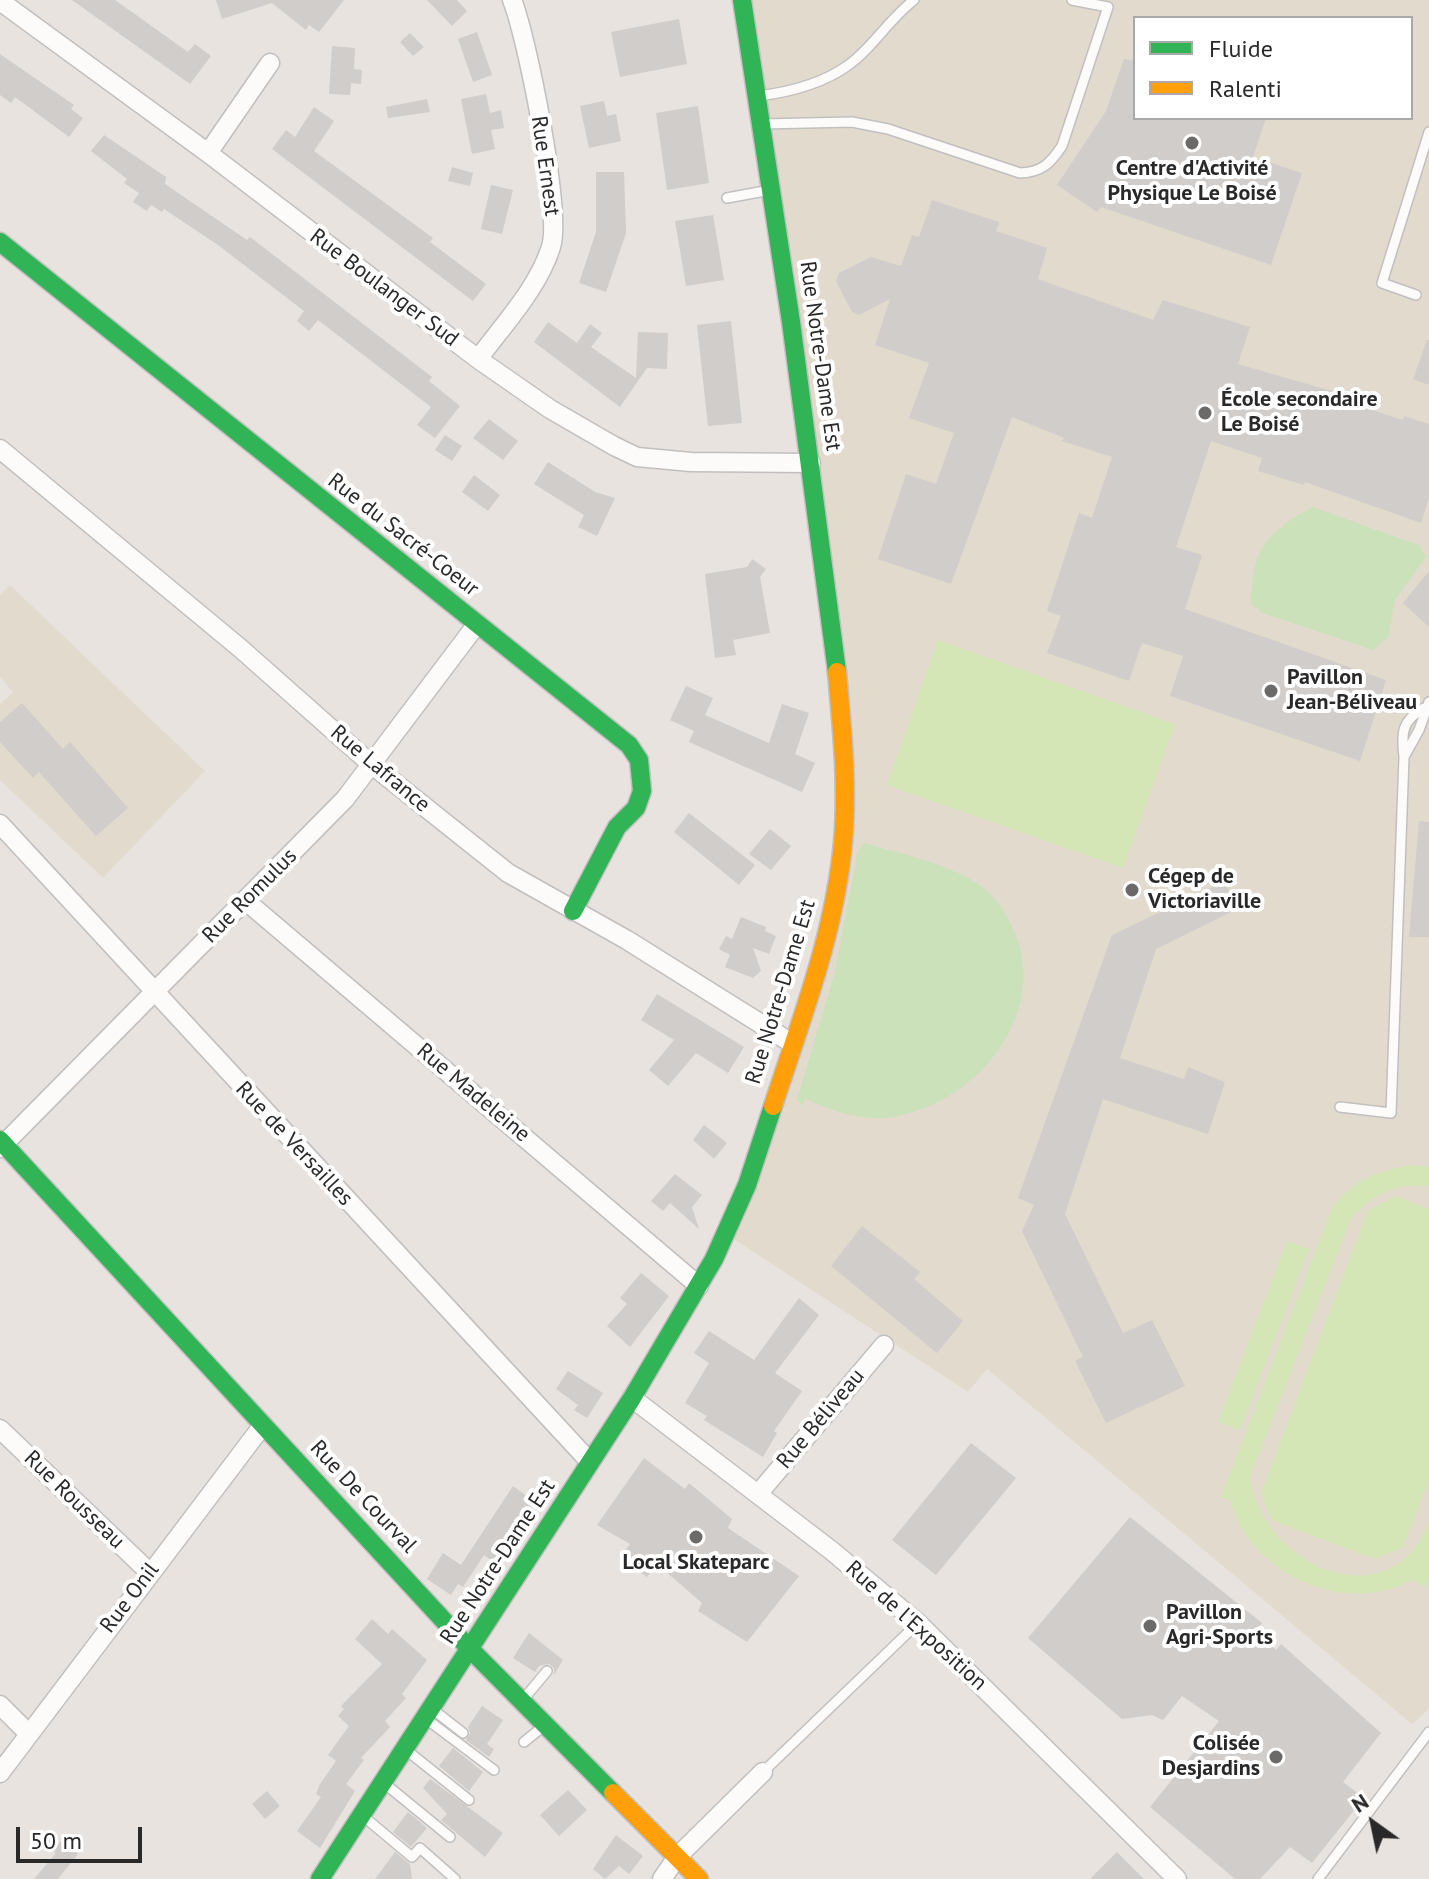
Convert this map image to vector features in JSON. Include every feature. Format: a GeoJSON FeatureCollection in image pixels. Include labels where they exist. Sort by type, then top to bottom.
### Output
{"type":"FeatureCollection","features":[{"type":"Feature","properties":{"kind":"street","name":"Rue Ernest"},"geometry":{"type":"LineString","coordinates":[[478,359],[542,272],[553,243],[554,205],[523,37],[512,0]]}},
{"type":"Feature","properties":{"kind":"street","name":"Rue Notre-Dame Est"},"geometry":{"type":"LineString","coordinates":[[320,1879],[632,1398],[699,1286],[747,1185],[819,964],[836,890],[843,843],[846,779],[834,642],[811,463],[742,0]]}},
{"type":"Feature","properties":{"kind":"street","name":"Rue Boulanger Sud"},"geometry":{"type":"LineString","coordinates":[[0,1],[208,153],[478,359],[550,409],[637,457],[708,463],[811,463]]}},
{"type":"Feature","properties":{"kind":"street"},"geometry":{"type":"LineString","coordinates":[[208,153],[270,63]]}},
{"type":"Feature","properties":{"kind":"street","name":"Rue du Sacré-Coeur"},"geometry":{"type":"LineString","coordinates":[[0,242],[621,738],[639,760],[643,783],[636,808],[617,827],[573,911]]}},
{"type":"Feature","properties":{"kind":"street","name":"Rue Lafrance"},"geometry":{"type":"LineString","coordinates":[[0,449],[240,648],[371,764],[508,873],[793,1044]]}},
{"type":"Feature","properties":{"kind":"street","name":"Rue Romulus"},"geometry":{"type":"LineString","coordinates":[[1,1144],[345,799],[477,624]]}},
{"type":"Feature","properties":{"kind":"street","name":"Rue de Versailles"},"geometry":{"type":"LineString","coordinates":[[0,824],[590,1462]]}},
{"type":"Feature","properties":{"kind":"street","name":"Rue Madeleine"},"geometry":{"type":"LineString","coordinates":[[246,901],[699,1286]]}},
{"type":"Feature","properties":{"kind":"street","name":"Rue De Courval"},"geometry":{"type":"LineString","coordinates":[[1,1144],[470,1649],[699,1879]]}},
{"type":"Feature","properties":{"kind":"street","name":"Rue Béliveau"},"geometry":{"type":"LineString","coordinates":[[758,1494],[884,1345]]}},
{"type":"Feature","properties":{"kind":"street","name":"Rue de l'Exposition"},"geometry":{"type":"LineString","coordinates":[[632,1398],[758,1494],[918,1623],[1177,1879]]}},
{"type":"Feature","properties":{"kind":"street","name":"Rue Onil"},"geometry":{"type":"LineString","coordinates":[[0,1773],[263,1425]]}},
{"type":"Feature","properties":{"kind":"street","name":"Rue Rousseau"},"geometry":{"type":"LineString","coordinates":[[0,1429],[149,1572]]}},
{"type":"Feature","properties":{"kind":"street"},"geometry":{"type":"LineString","coordinates":[[0,1705],[29,1734]]}},
{"type":"Feature","properties":{"kind":"street"},"geometry":{"type":"LineString","coordinates":[[662,1879],[677,1857],[763,1772]]}},
{"type":"Feature","properties":{"kind":"lane"},"geometry":{"type":"LineString","coordinates":[[756,97],[818,82],[850,65],[897,13],[914,0]]}},
{"type":"Feature","properties":{"kind":"lane"},"geometry":{"type":"LineString","coordinates":[[762,124],[852,122],[888,129],[1020,173],[1035,172],[1050,164],[1062,146],[1108,7],[1072,0]]}},
{"type":"Feature","properties":{"kind":"lane"},"geometry":{"type":"LineString","coordinates":[[1416,295],[1382,283],[1429,132]]}},
{"type":"Feature","properties":{"kind":"lane"},"geometry":{"type":"LineString","coordinates":[[727,198],[770,190]]}},
{"type":"Feature","properties":{"kind":"lane"},"geometry":{"type":"LineString","coordinates":[[1340,1107],[1391,1113],[1404,757],[1401,733],[1409,716],[1427,705]]}},
{"type":"Feature","properties":{"kind":"lane"},"geometry":{"type":"LineString","coordinates":[[1404,757],[1419,730],[1427,705]]}},
{"type":"Feature","properties":{"kind":"lane"},"geometry":{"type":"LineString","coordinates":[[763,1772],[918,1623]]}},
{"type":"Feature","properties":{"kind":"lane"},"geometry":{"type":"LineString","coordinates":[[522,1701],[547,1671]]}},
{"type":"Feature","properties":{"kind":"lane"},"geometry":{"type":"LineString","coordinates":[[428,1713],[463,1733]]}},
{"type":"Feature","properties":{"kind":"lane"},"geometry":{"type":"LineString","coordinates":[[428,1713],[494,1770]]}},
{"type":"Feature","properties":{"kind":"lane"},"geometry":{"type":"LineString","coordinates":[[524,1742],[545,1725]]}},
{"type":"Feature","properties":{"kind":"lane"},"geometry":{"type":"LineString","coordinates":[[1318,1879],[1429,1732]]}},
{"type":"Feature","properties":{"kind":"lane"},"geometry":{"type":"LineString","coordinates":[[405,1749],[469,1800]]}},
{"type":"Feature","properties":{"kind":"lane"},"geometry":{"type":"LineString","coordinates":[[384,1783],[450,1837]]}},
{"type":"Feature","properties":{"kind":"lane"},"geometry":{"type":"LineString","coordinates":[[363,1816],[412,1857],[420,1848],[455,1879]]}},
{"type":"Feature","properties":{"kind":"shaded area","name":"Cégep de Victoriaville"},"geometry":{"type":"Polygon","coordinates":[[[742,0],[1429,0],[1429,1709],[1412,1724],[987,1369],[968,1392],[726,1234],[819,964],[846,765],[742,0]]]}},
{"type":"Feature","properties":{"kind":"shaded area"},"geometry":{"type":"Polygon","coordinates":[[[10,585],[205,771],[103,878],[0,780],[0,704],[13,692],[0,677],[0,595],[10,585]]]}},
{"type":"Feature","properties":{"kind":"green space"},"geometry":{"type":"Polygon","coordinates":[[[1312,507],[1419,545],[1426,557],[1395,599],[1388,637],[1373,650],[1262,613],[1251,604],[1255,569],[1264,545],[1282,526],[1312,507]]]}},
{"type":"Feature","properties":{"kind":"green space"},"geometry":{"type":"Polygon","coordinates":[[[938,640],[1175,724],[1123,868],[887,785],[938,640]]]}},
{"type":"Feature","properties":{"kind":"green space"},"geometry":{"type":"Polygon","coordinates":[[[865,843],[934,863],[982,887],[993,897],[1014,931],[1023,966],[1021,1001],[1009,1033],[989,1063],[962,1087],[929,1106],[882,1118],[848,1114],[805,1098],[802,1106],[797,1100],[835,972],[858,851],[865,843]]]}},
{"type":"Feature","properties":{"kind":"green space"},"geometry":{"type":"Polygon","coordinates":[[[1412,1165],[1429,1167],[1429,1186],[1395,1188],[1368,1202],[1351,1218],[1250,1477],[1259,1508],[1277,1535],[1302,1557],[1330,1571],[1359,1576],[1387,1570],[1411,1552],[1429,1521],[1429,1577],[1425,1587],[1412,1580],[1390,1589],[1343,1593],[1299,1580],[1279,1567],[1260,1552],[1245,1534],[1230,1500],[1221,1497],[1332,1208],[1357,1183],[1388,1170],[1412,1165]]]}},
{"type":"Feature","properties":{"kind":"green space"},"geometry":{"type":"Polygon","coordinates":[[[1396,1196],[1429,1209],[1429,1479],[1403,1547],[1375,1559],[1271,1520],[1261,1493],[1368,1210],[1396,1196]]]}},
{"type":"Feature","properties":{"kind":"green space"},"geometry":{"type":"Polygon","coordinates":[[[1287,1241],[1309,1249],[1240,1430],[1218,1422],[1287,1241]]]}},
{"type":"Feature","properties":{"kind":"building"},"geometry":{"type":"Polygon","coordinates":[[[72,0],[115,0],[188,52],[195,44],[211,56],[190,84],[72,0]]]}},
{"type":"Feature","properties":{"kind":"building"},"geometry":{"type":"Polygon","coordinates":[[[216,0],[344,0],[319,32],[309,25],[306,30],[272,3],[222,19],[216,0]]]}},
{"type":"Feature","properties":{"kind":"building"},"geometry":{"type":"Polygon","coordinates":[[[427,0],[457,0],[467,11],[452,26],[427,0]]]}},
{"type":"Feature","properties":{"kind":"building"},"geometry":{"type":"Polygon","coordinates":[[[679,19],[687,64],[620,77],[611,32],[679,19]]]}},
{"type":"Feature","properties":{"kind":"building"},"geometry":{"type":"Polygon","coordinates":[[[477,32],[492,75],[473,82],[458,39],[477,32]]]}},
{"type":"Feature","properties":{"kind":"building"},"geometry":{"type":"Polygon","coordinates":[[[410,33],[424,47],[413,56],[400,42],[410,33]]]}},
{"type":"Feature","properties":{"kind":"building"},"geometry":{"type":"Polygon","coordinates":[[[332,46],[355,48],[354,69],[362,70],[361,84],[351,83],[350,95],[329,94],[332,46]]]}},
{"type":"Feature","properties":{"kind":"building"},"geometry":{"type":"Polygon","coordinates":[[[0,54],[74,105],[71,109],[83,118],[69,137],[15,97],[11,103],[0,95],[0,54]]]}},
{"type":"Feature","properties":{"kind":"building"},"geometry":{"type":"Polygon","coordinates":[[[1124,59],[1133,61],[1133,120],[1265,120],[1253,157],[1302,173],[1271,265],[1101,207],[1097,212],[1057,185],[1106,111],[1124,59]]]}},
{"type":"Feature","properties":{"kind":"building"},"geometry":{"type":"Polygon","coordinates":[[[486,94],[490,113],[501,110],[504,128],[491,130],[495,149],[472,154],[461,99],[486,94]]]}},
{"type":"Feature","properties":{"kind":"building"},"geometry":{"type":"Polygon","coordinates":[[[427,99],[430,112],[388,118],[386,107],[427,99]]]}},
{"type":"Feature","properties":{"kind":"building"},"geometry":{"type":"Polygon","coordinates":[[[604,101],[607,116],[616,114],[621,141],[589,148],[580,106],[604,101]]]}},
{"type":"Feature","properties":{"kind":"building"},"geometry":{"type":"Polygon","coordinates":[[[698,106],[709,183],[667,190],[656,113],[698,106]]]}},
{"type":"Feature","properties":{"kind":"building"},"geometry":{"type":"Polygon","coordinates":[[[314,107],[334,121],[314,151],[433,238],[430,242],[486,284],[473,301],[272,149],[286,130],[295,137],[314,107]]]}},
{"type":"Feature","properties":{"kind":"building"},"geometry":{"type":"Polygon","coordinates":[[[104,135],[166,177],[165,184],[247,240],[250,237],[432,377],[429,381],[460,406],[435,438],[417,425],[431,407],[318,320],[309,331],[297,321],[304,311],[218,245],[164,209],[162,212],[151,205],[147,211],[133,202],[139,193],[124,183],[127,179],[91,151],[104,135]]]}},
{"type":"Feature","properties":{"kind":"building"},"geometry":{"type":"Polygon","coordinates":[[[452,167],[473,173],[470,186],[448,181],[452,167]]]}},
{"type":"Feature","properties":{"kind":"building"},"geometry":{"type":"Polygon","coordinates":[[[596,172],[624,172],[626,233],[606,292],[579,283],[596,232],[596,172]]]}},
{"type":"Feature","properties":{"kind":"building"},"geometry":{"type":"Polygon","coordinates":[[[491,185],[513,190],[502,234],[481,229],[491,185]]]}},
{"type":"Feature","properties":{"kind":"building","name":"École secondaire Le Boisé"},"geometry":{"type":"Polygon","coordinates":[[[932,200],[999,222],[996,231],[1047,248],[1038,279],[1153,320],[1163,300],[1250,327],[1238,364],[1335,392],[1333,397],[1403,420],[1404,416],[1429,424],[1429,498],[1421,523],[1305,482],[1304,485],[1258,471],[1262,458],[1211,441],[1176,547],[1202,555],[1185,609],[1386,680],[1360,761],[1170,696],[1183,656],[1142,643],[1129,681],[1047,653],[1061,616],[1047,611],[1079,513],[1092,518],[1112,457],[1062,441],[1064,438],[1012,417],[951,584],[878,559],[906,474],[936,484],[954,433],[909,418],[929,363],[875,345],[890,299],[859,315],[852,312],[836,281],[839,273],[871,257],[901,266],[912,235],[919,237],[932,200]]]}},
{"type":"Feature","properties":{"kind":"building"},"geometry":{"type":"Polygon","coordinates":[[[713,215],[724,280],[686,286],[675,221],[713,215]]]}},
{"type":"Feature","properties":{"kind":"building"},"geometry":{"type":"Polygon","coordinates":[[[731,321],[742,423],[708,426],[697,325],[731,321]]]}},
{"type":"Feature","properties":{"kind":"building"},"geometry":{"type":"Polygon","coordinates":[[[548,322],[577,343],[590,324],[602,333],[591,347],[636,378],[638,332],[668,333],[667,369],[647,368],[620,407],[534,342],[548,322]]]}},
{"type":"Feature","properties":{"kind":"building"},"geometry":{"type":"Polygon","coordinates":[[[1429,340],[1429,385],[1413,379],[1429,340]]]}},
{"type":"Feature","properties":{"kind":"building"},"geometry":{"type":"Polygon","coordinates":[[[489,419],[518,441],[503,460],[473,438],[489,419]]]}},
{"type":"Feature","properties":{"kind":"building"},"geometry":{"type":"Polygon","coordinates":[[[445,435],[462,446],[452,461],[435,450],[445,435]]]}},
{"type":"Feature","properties":{"kind":"building"},"geometry":{"type":"Polygon","coordinates":[[[548,462],[595,492],[615,498],[597,536],[578,527],[584,515],[534,484],[548,462]]]}},
{"type":"Feature","properties":{"kind":"building"},"geometry":{"type":"Polygon","coordinates":[[[474,475],[500,495],[488,511],[462,492],[474,475]]]}},
{"type":"Feature","properties":{"kind":"building"},"geometry":{"type":"Polygon","coordinates":[[[752,559],[766,569],[760,577],[770,633],[733,640],[736,655],[715,658],[705,574],[747,567],[752,559]]]}},
{"type":"Feature","properties":{"kind":"building"},"geometry":{"type":"Polygon","coordinates":[[[1429,571],[1429,627],[1403,603],[1429,571]]]}},
{"type":"Feature","properties":{"kind":"building"},"geometry":{"type":"Polygon","coordinates":[[[686,686],[713,698],[705,715],[769,743],[782,704],[809,713],[795,754],[815,763],[802,792],[689,742],[694,731],[670,720],[686,686]]]}},
{"type":"Feature","properties":{"kind":"building"},"geometry":{"type":"Polygon","coordinates":[[[22,703],[63,749],[70,742],[128,808],[96,836],[39,772],[33,778],[0,742],[0,722],[22,703]]]}},
{"type":"Feature","properties":{"kind":"building"},"geometry":{"type":"Polygon","coordinates":[[[689,813],[755,865],[739,885],[674,832],[689,813]]]}},
{"type":"Feature","properties":{"kind":"building"},"geometry":{"type":"Polygon","coordinates":[[[1419,821],[1429,822],[1429,937],[1409,937],[1419,821]]]}},
{"type":"Feature","properties":{"kind":"building"},"geometry":{"type":"Polygon","coordinates":[[[770,829],[791,846],[771,870],[749,854],[770,829]]]}},
{"type":"Feature","properties":{"kind":"building","name":"Cégep de Victoriaville"},"geometry":{"type":"Polygon","coordinates":[[[1225,881],[1237,909],[1156,949],[1120,1058],[1184,1079],[1188,1067],[1225,1082],[1208,1134],[1103,1099],[1065,1214],[1123,1333],[1152,1320],[1185,1386],[1106,1423],[1075,1361],[1083,1357],[1022,1231],[1034,1205],[1018,1198],[1112,935],[1225,881]]]}},
{"type":"Feature","properties":{"kind":"building"},"geometry":{"type":"Polygon","coordinates":[[[741,917],[766,927],[765,931],[776,936],[769,954],[753,948],[761,971],[753,978],[725,967],[730,955],[719,949],[726,936],[732,939],[741,917]]]}},
{"type":"Feature","properties":{"kind":"building"},"geometry":{"type":"Polygon","coordinates":[[[657,994],[744,1047],[728,1073],[696,1053],[668,1086],[649,1070],[674,1040],[641,1020],[657,994]]]}},
{"type":"Feature","properties":{"kind":"building"},"geometry":{"type":"Polygon","coordinates":[[[704,1125],[727,1143],[714,1159],[693,1140],[704,1125]]]}},
{"type":"Feature","properties":{"kind":"building"},"geometry":{"type":"Polygon","coordinates":[[[675,1174],[702,1195],[692,1207],[699,1229],[670,1203],[663,1211],[651,1201],[675,1174]]]}},
{"type":"Feature","properties":{"kind":"building"},"geometry":{"type":"Polygon","coordinates":[[[862,1226],[920,1272],[914,1279],[963,1321],[937,1353],[831,1266],[862,1226]]]}},
{"type":"Feature","properties":{"kind":"building"},"geometry":{"type":"Polygon","coordinates":[[[641,1273],[669,1296],[630,1347],[607,1326],[627,1304],[620,1298],[641,1273]]]}},
{"type":"Feature","properties":{"kind":"building"},"geometry":{"type":"Polygon","coordinates":[[[799,1298],[819,1315],[775,1373],[802,1391],[774,1431],[777,1433],[763,1457],[704,1420],[707,1416],[685,1403],[709,1363],[694,1353],[709,1331],[754,1360],[799,1298]]]}},
{"type":"Feature","properties":{"kind":"building"},"geometry":{"type":"Polygon","coordinates":[[[568,1371],[603,1393],[587,1418],[574,1410],[578,1405],[556,1389],[568,1371]]]}},
{"type":"Feature","properties":{"kind":"building"},"geometry":{"type":"Polygon","coordinates":[[[971,1443],[1016,1478],[936,1575],[892,1540],[971,1443]]]}},
{"type":"Feature","properties":{"kind":"building"},"geometry":{"type":"Polygon","coordinates":[[[644,1458],[685,1489],[689,1483],[732,1519],[728,1528],[799,1576],[747,1642],[698,1611],[702,1603],[657,1564],[647,1577],[619,1558],[630,1544],[597,1525],[644,1458]]]}},
{"type":"Feature","properties":{"kind":"building"},"geometry":{"type":"Polygon","coordinates":[[[513,1486],[536,1503],[497,1564],[484,1555],[463,1587],[458,1584],[451,1595],[427,1579],[443,1553],[461,1565],[513,1486]]]}},
{"type":"Feature","properties":{"kind":"building"},"geometry":{"type":"Polygon","coordinates":[[[1130,1517],[1262,1623],[1256,1632],[1276,1650],[1281,1644],[1381,1733],[1343,1782],[1364,1798],[1312,1863],[1290,1847],[1260,1879],[1235,1879],[1150,1807],[1219,1721],[1182,1696],[1163,1720],[1152,1715],[1122,1719],[1028,1638],[1130,1517]]]}},
{"type":"Feature","properties":{"kind":"building"},"geometry":{"type":"Polygon","coordinates":[[[372,1619],[388,1634],[392,1629],[427,1660],[402,1694],[406,1698],[385,1721],[390,1727],[361,1758],[364,1760],[346,1784],[355,1791],[320,1848],[297,1831],[321,1797],[316,1794],[320,1784],[336,1761],[328,1755],[349,1726],[338,1716],[344,1709],[341,1706],[382,1664],[355,1639],[372,1619]]]}},
{"type":"Feature","properties":{"kind":"building"},"geometry":{"type":"Polygon","coordinates":[[[529,1633],[563,1660],[554,1675],[554,1668],[549,1664],[539,1666],[535,1672],[513,1658],[529,1633]]]}},
{"type":"Feature","properties":{"kind":"building"},"geometry":{"type":"Polygon","coordinates":[[[482,1706],[503,1720],[487,1744],[494,1749],[489,1757],[466,1740],[470,1733],[468,1727],[482,1706]]]}},
{"type":"Feature","properties":{"kind":"building"},"geometry":{"type":"Polygon","coordinates":[[[453,1748],[483,1772],[469,1791],[439,1766],[453,1748]]]}},
{"type":"Feature","properties":{"kind":"building"},"geometry":{"type":"Polygon","coordinates":[[[430,1779],[503,1833],[485,1857],[441,1820],[447,1814],[423,1788],[430,1779]]]}},
{"type":"Feature","properties":{"kind":"building"},"geometry":{"type":"Polygon","coordinates":[[[568,1790],[587,1810],[559,1836],[540,1815],[568,1790]]]}},
{"type":"Feature","properties":{"kind":"building"},"geometry":{"type":"Polygon","coordinates":[[[267,1791],[280,1806],[265,1819],[252,1804],[267,1791]]]}},
{"type":"Feature","properties":{"kind":"building"},"geometry":{"type":"Polygon","coordinates":[[[408,1812],[427,1828],[411,1847],[393,1832],[408,1812]]]}},
{"type":"Feature","properties":{"kind":"building"},"geometry":{"type":"Polygon","coordinates":[[[616,1835],[643,1856],[629,1874],[619,1866],[605,1879],[593,1869],[616,1835]]]}},
{"type":"Feature","properties":{"kind":"building"},"geometry":{"type":"Polygon","coordinates":[[[61,1841],[78,1854],[58,1879],[34,1879],[56,1853],[53,1851],[61,1841]]]}},
{"type":"Feature","properties":{"kind":"building"},"geometry":{"type":"Polygon","coordinates":[[[395,1852],[410,1864],[412,1879],[375,1879],[395,1852]]]}},
{"type":"Feature","properties":{"kind":"building"},"geometry":{"type":"Polygon","coordinates":[[[1117,1852],[1144,1879],[1090,1879],[1117,1852]]]}},
{"type":"Feature","properties":{"kind":"traffic: fast"},"geometry":{"type":"LineString","coordinates":[[742,0],[791,322],[837,672]]}},
{"type":"Feature","properties":{"kind":"traffic: fast"},"geometry":{"type":"LineString","coordinates":[[0,242],[629,745],[639,760],[642,791],[636,808],[617,827],[573,911]]}},
{"type":"Feature","properties":{"kind":"traffic: fast"},"geometry":{"type":"LineString","coordinates":[[320,1879],[632,1398],[714,1259],[747,1185],[773,1106]]}},
{"type":"Feature","properties":{"kind":"traffic: fast"},"geometry":{"type":"LineString","coordinates":[[0,1140],[470,1649],[613,1793]]}},
{"type":"Feature","properties":{"kind":"traffic: slow"},"geometry":{"type":"LineString","coordinates":[[773,1106],[816,976],[839,876],[845,799],[837,672]]}},
{"type":"Feature","properties":{"kind":"traffic: slow"},"geometry":{"type":"LineString","coordinates":[[613,1793],[699,1879]]}},
{"type":"Feature","properties":{"kind":"place","name":"Centre d'Activité Physique Le Boisé"},"geometry":{"type":"Point","coordinates":[1192,143]}},
{"type":"Feature","properties":{"kind":"place","name":"École secondaire Le Boisé"},"geometry":{"type":"Point","coordinates":[1205,413]}},
{"type":"Feature","properties":{"kind":"place","name":"Pavillon Jean-Béliveau"},"geometry":{"type":"Point","coordinates":[1271,691]}},
{"type":"Feature","properties":{"kind":"place","name":"Cégep de Victoriaville"},"geometry":{"type":"Point","coordinates":[1132,890]}},
{"type":"Feature","properties":{"kind":"place","name":"Local Skateparc"},"geometry":{"type":"Point","coordinates":[696,1537]}},
{"type":"Feature","properties":{"kind":"place","name":"Pavillon Agri-Sports"},"geometry":{"type":"Point","coordinates":[1150,1626]}},
{"type":"Feature","properties":{"kind":"place","name":"Colisée Desjardins"},"geometry":{"type":"Point","coordinates":[1276,1757]}}]}
